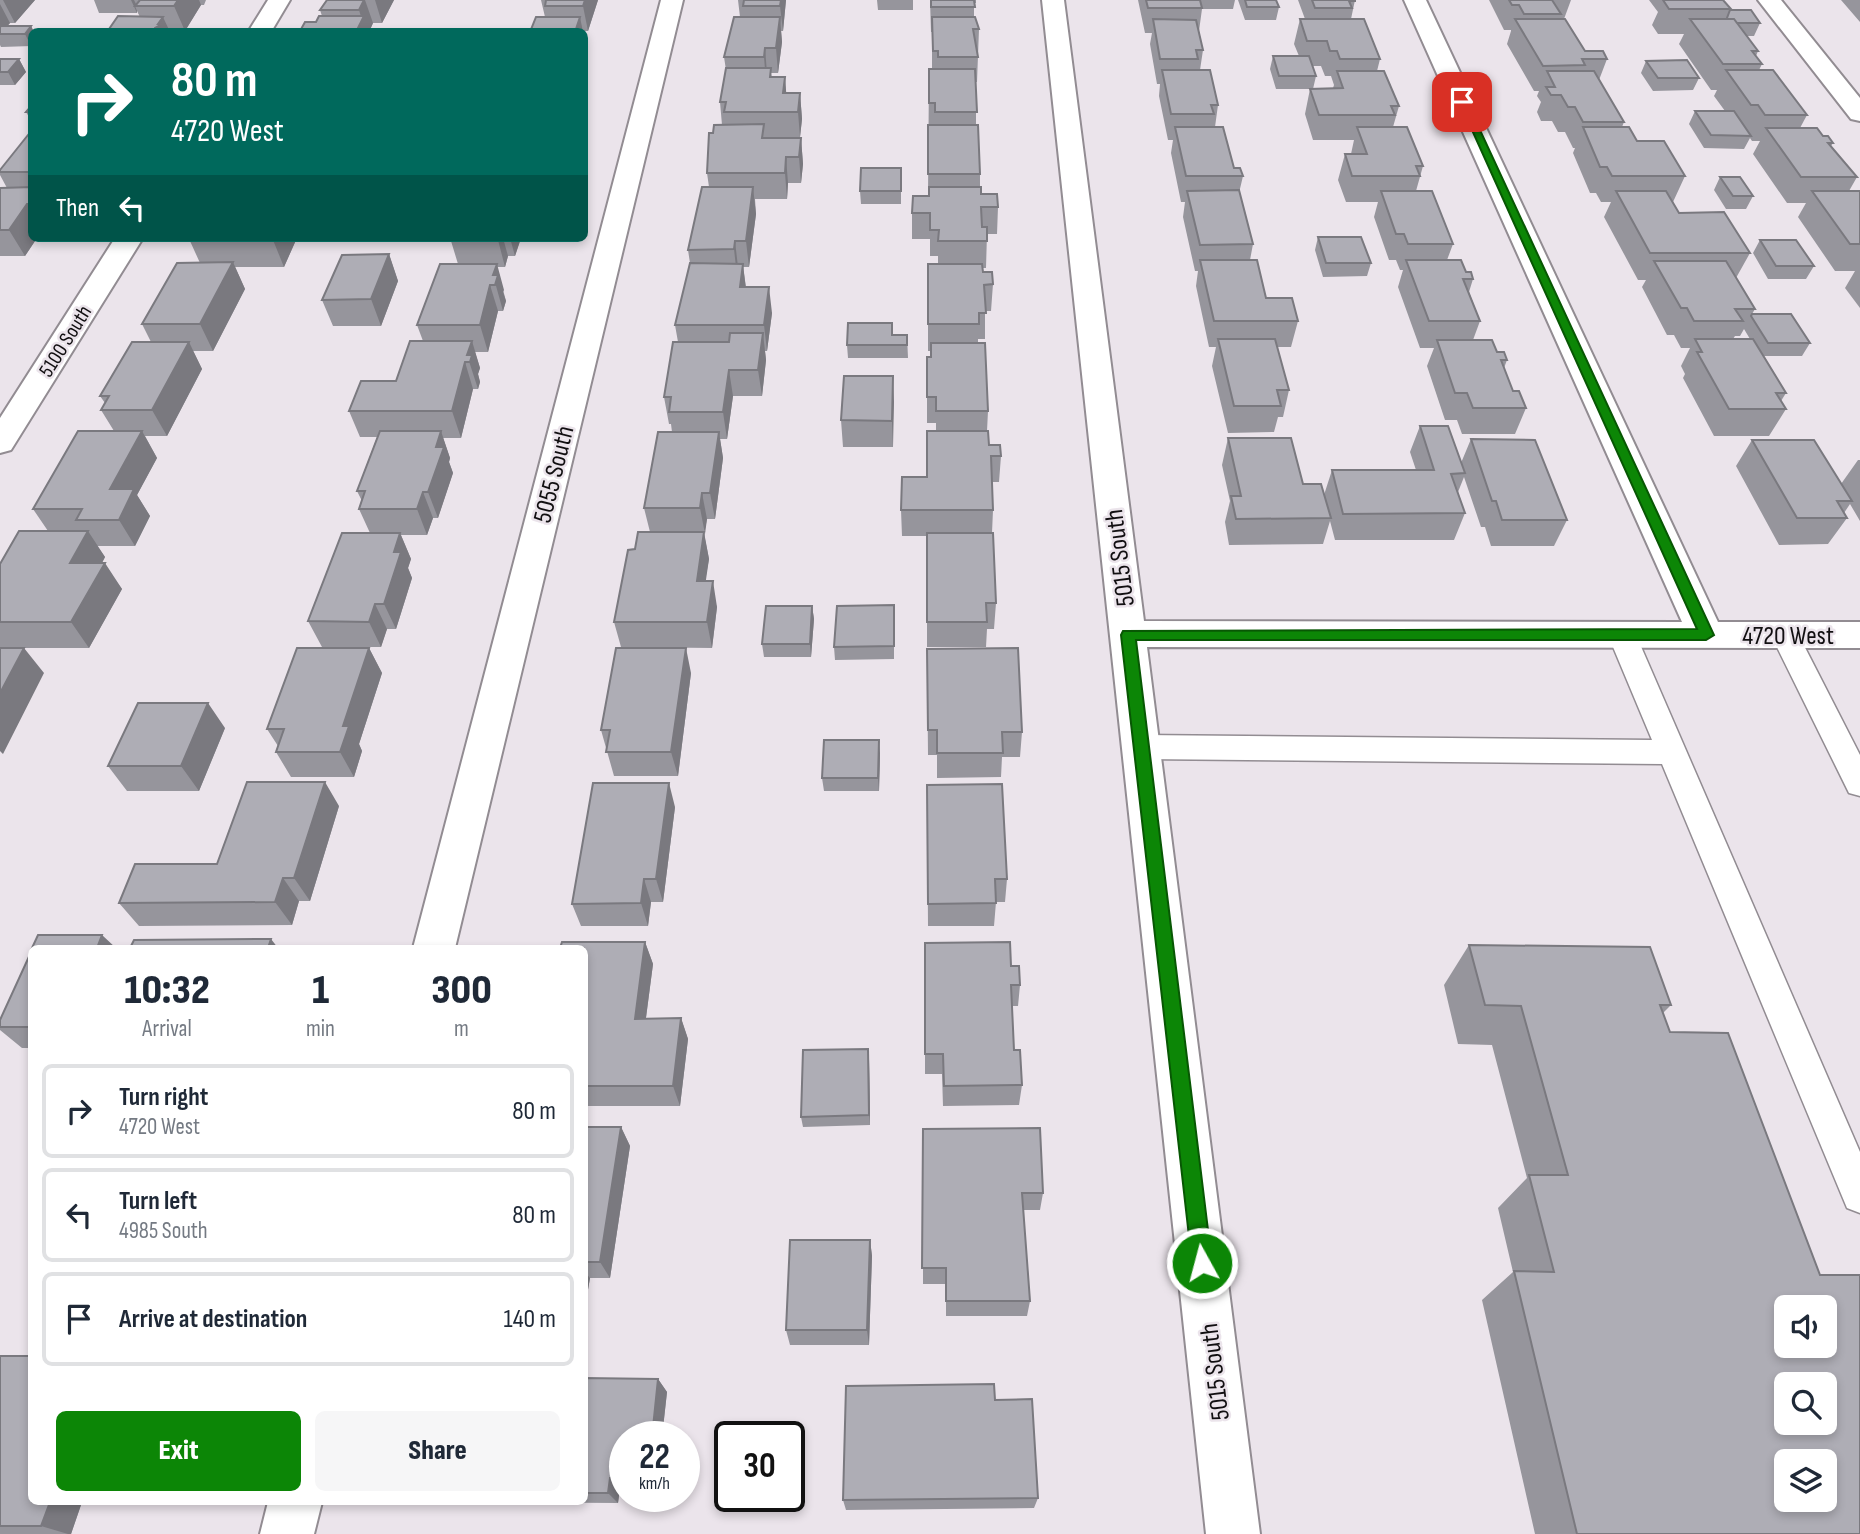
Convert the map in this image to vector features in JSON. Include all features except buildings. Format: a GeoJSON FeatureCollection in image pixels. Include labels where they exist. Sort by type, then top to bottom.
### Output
{"type":"FeatureCollection","features":[{"type":"Feature","properties":{"kind":"street"},"geometry":{"type":"LineString","coordinates":[[262,28],[279,0]]}},
{"type":"Feature","properties":{"kind":"street","name":"5055 South"},"geometry":{"type":"LineString","coordinates":[[435,945],[672,0]]}},
{"type":"Feature","properties":{"kind":"street","name":"5015 South"},"geometry":{"type":"LineString","coordinates":[[1053,0],[1233,1534]]}},
{"type":"Feature","properties":{"kind":"street"},"geometry":{"type":"LineString","coordinates":[[1415,0],[1706,635]]}},
{"type":"Feature","properties":{"kind":"street"},"geometry":{"type":"LineString","coordinates":[[1769,0],[1860,114]]}},
{"type":"Feature","properties":{"kind":"street","name":"5100 South"},"geometry":{"type":"LineString","coordinates":[[0,443],[126,242]]}},
{"type":"Feature","properties":{"kind":"street","name":"4720 West"},"geometry":{"type":"LineString","coordinates":[[1128,635],[1860,635]]}},
{"type":"Feature","properties":{"kind":"street"},"geometry":{"type":"LineString","coordinates":[[287,1534],[294,1505]]}},
{"type":"Feature","properties":{"kind":"lane"},"geometry":{"type":"LineString","coordinates":[[1622,635],[1860,1195]]}},
{"type":"Feature","properties":{"kind":"lane"},"geometry":{"type":"LineString","coordinates":[[1785,635],[1860,784]]}},
{"type":"Feature","properties":{"kind":"lane"},"geometry":{"type":"LineString","coordinates":[[1142,747],[1672,752]]}},
{"type":"Feature","properties":{"kind":"route"},"geometry":{"type":"LineString","coordinates":[[1202,1263],[1128,635],[1706,635],[1462,102]]}}]}
